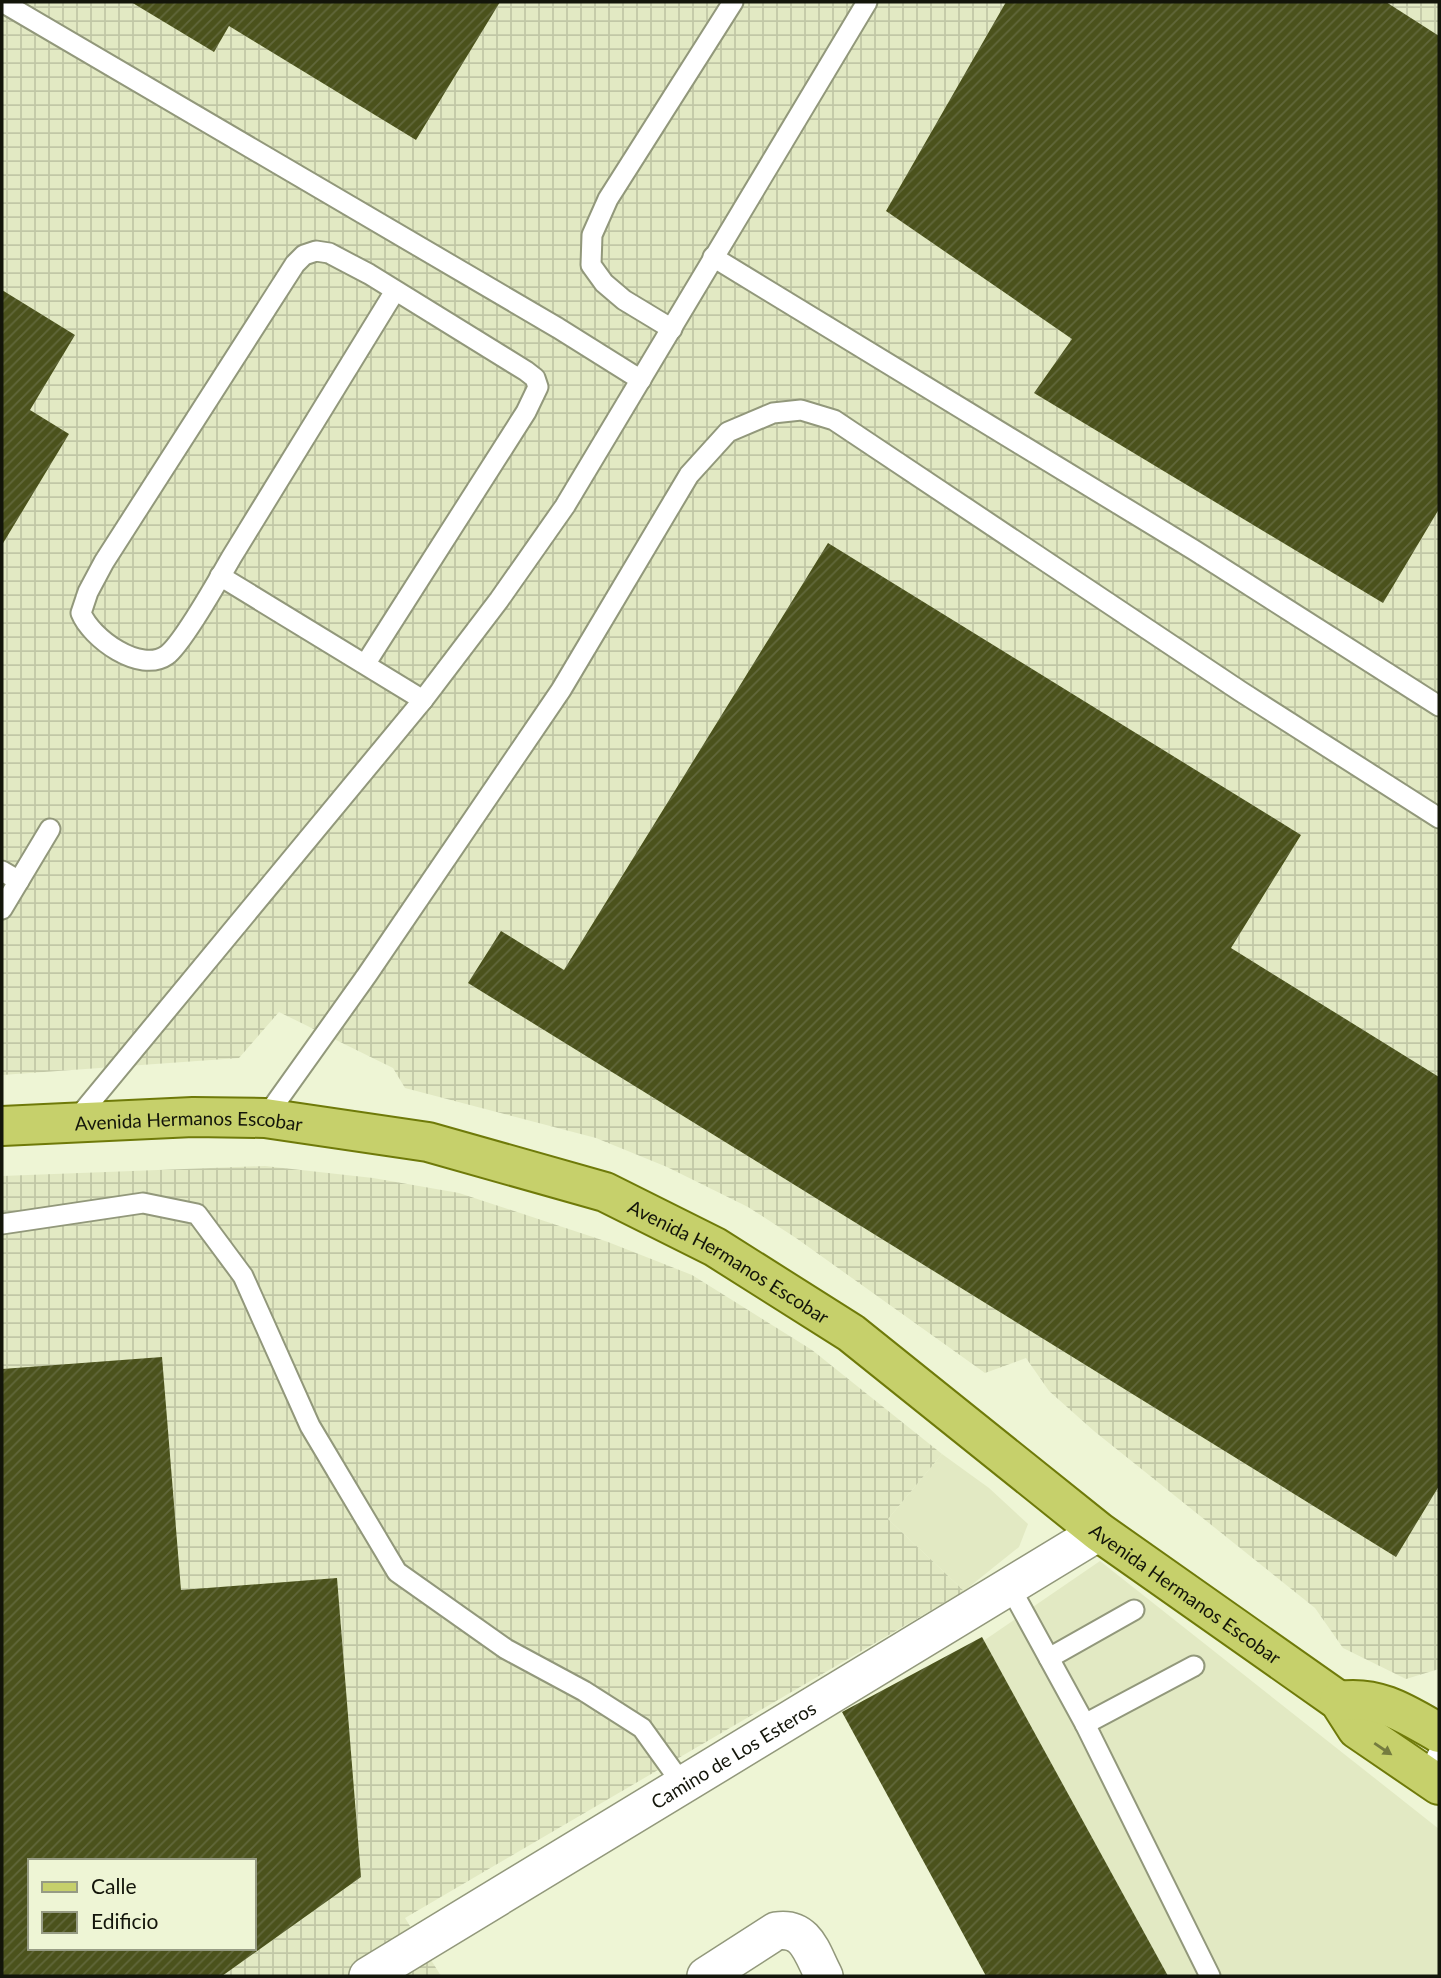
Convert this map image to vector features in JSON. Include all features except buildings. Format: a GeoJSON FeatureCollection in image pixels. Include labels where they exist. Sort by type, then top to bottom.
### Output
{"type":"FeatureCollection","features":[{"type":"Feature","properties":{"kind":"main road","name":"Avenida Hermanos Escobar"},"geometry":{"type":"LineString","coordinates":[[2,1126],[193,1117],[265,1118],[428,1142],[605,1192],[715,1247],[851,1333],[1099,1532],[1339,1701],[1357,1729],[1435,1771]]}},
{"type":"Feature","properties":{"kind":"main road"},"geometry":{"type":"LineString","coordinates":[[1339,1701],[1358,1698],[1378,1702],[1439,1733]]}},
{"type":"Feature","properties":{"kind":"street","name":"Camino de Los Esteros"},"geometry":{"type":"LineString","coordinates":[[368,1976],[1099,1532]]}},
{"type":"Feature","properties":{"kind":"street"},"geometry":{"type":"LineString","coordinates":[[706,1976],[776,1931],[783,1930],[794,1931],[803,1936],[824,1976]]}},
{"type":"Feature","properties":{"kind":"lane"},"geometry":{"type":"LineString","coordinates":[[2,2],[558,328],[641,380]]}},
{"type":"Feature","properties":{"kind":"lane"},"geometry":{"type":"LineString","coordinates":[[672,329],[624,300],[604,283],[592,265],[592,235],[608,199],[733,2]]}},
{"type":"Feature","properties":{"kind":"lane"},"geometry":{"type":"LineString","coordinates":[[75,1122],[423,700],[499,600],[565,506],[867,2]]}},
{"type":"Feature","properties":{"kind":"lane"},"geometry":{"type":"LineString","coordinates":[[366,663],[526,412],[538,387],[535,378],[526,371],[369,274],[329,253],[316,251],[304,255],[295,264],[104,562],[88,592],[81,613],[86,626],[104,642],[138,660],[151,661],[166,655],[220,576],[395,291]]}},
{"type":"Feature","properties":{"kind":"lane"},"geometry":{"type":"LineString","coordinates":[[713,257],[1194,551],[1439,706]]}},
{"type":"Feature","properties":{"kind":"lane"},"geometry":{"type":"LineString","coordinates":[[265,1118],[367,975],[561,690],[689,475],[728,432],[773,413],[801,410],[834,420],[1228,683],[1439,818]]}},
{"type":"Feature","properties":{"kind":"lane"},"geometry":{"type":"LineString","coordinates":[[220,576],[423,700]]}},
{"type":"Feature","properties":{"kind":"lane"},"geometry":{"type":"LineString","coordinates":[[2,909],[50,829]]}},
{"type":"Feature","properties":{"kind":"lane"},"geometry":{"type":"LineString","coordinates":[[2,871],[19,881]]}},
{"type":"Feature","properties":{"kind":"lane"},"geometry":{"type":"LineString","coordinates":[[2,1224],[143,1203],[197,1214],[243,1276],[310,1426],[397,1572],[506,1649],[583,1691],[642,1728],[683,1785]]}},
{"type":"Feature","properties":{"kind":"lane"},"geometry":{"type":"LineString","coordinates":[[1010,1587],[1086,1724],[1210,1976]]}},
{"type":"Feature","properties":{"kind":"lane"},"geometry":{"type":"LineString","coordinates":[[1049,1658],[1134,1611]]}},
{"type":"Feature","properties":{"kind":"lane"},"geometry":{"type":"LineString","coordinates":[[1086,1724],[1194,1666]]}},
{"type":"Feature","properties":{"kind":"shaded area"},"geometry":{"type":"Polygon","coordinates":[[[2,2],[1439,2],[1439,1669],[1406,1679],[1343,1648],[1315,1608],[1094,1431],[1049,1391],[1026,1358],[985,1373],[796,1238],[748,1207],[667,1167],[596,1138],[405,1088],[393,1068],[279,1012],[239,1058],[2,1075],[2,2]]]}},
{"type":"Feature","properties":{"kind":"shaded area"},"geometry":{"type":"Polygon","coordinates":[[[265,1166],[373,1178],[459,1193],[608,1242],[692,1275],[812,1350],[942,1454],[888,1519],[964,1591],[405,1918],[441,1976],[2,1976],[2,1176],[265,1166]]]}},
{"type":"Feature","properties":{"kind":"shaded area"},"geometry":{"type":"Polygon","coordinates":[[[942,1454],[989,1488],[1028,1524],[1019,1547],[964,1591],[888,1519],[942,1454]]]}},
{"type":"Feature","properties":{"kind":"shaded area"},"geometry":{"type":"Polygon","coordinates":[[[1100,1561],[1439,1829],[1439,1976],[987,1976],[859,1726],[1100,1561]]]}}]}
